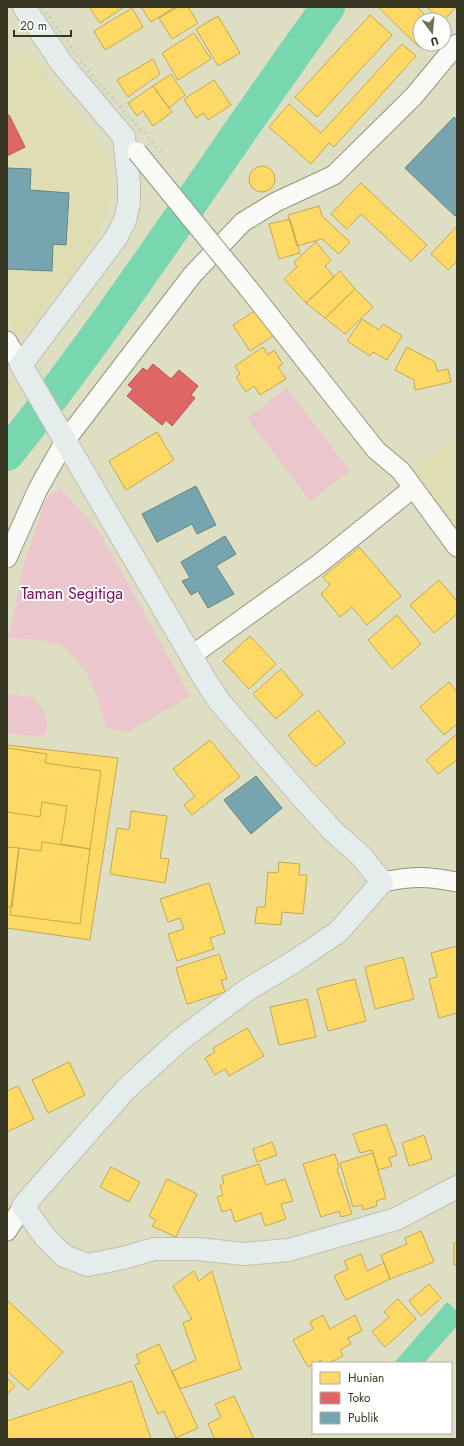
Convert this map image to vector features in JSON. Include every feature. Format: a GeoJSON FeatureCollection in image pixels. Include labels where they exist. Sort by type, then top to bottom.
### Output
{"type":"FeatureCollection","features":[{"type":"Feature","properties":{"kind":"main road"},"geometry":{"type":"LineString","coordinates":[[24,7],[63,64],[131,144],[129,203],[125,220],[116,238],[21,365],[191,656],[219,701],[300,795],[334,832],[361,856],[382,882],[338,932],[295,961],[247,990],[180,1040],[128,1088],[23,1206],[46,1237],[64,1256],[88,1265],[123,1258],[154,1249],[198,1249],[244,1254],[288,1250],[396,1219],[457,1187]]}},
{"type":"Feature","properties":{"kind":"street"},"geometry":{"type":"LineString","coordinates":[[7,558],[38,488],[65,441],[193,274],[242,222],[276,202],[334,175],[414,96],[457,44]]}},
{"type":"Feature","properties":{"kind":"street"},"geometry":{"type":"LineString","coordinates":[[131,144],[248,288],[376,450],[401,472],[457,547]]}},
{"type":"Feature","properties":{"kind":"street"},"geometry":{"type":"LineString","coordinates":[[7,341],[21,365]]}},
{"type":"Feature","properties":{"kind":"street"},"geometry":{"type":"LineString","coordinates":[[191,656],[319,564],[413,488]]}},
{"type":"Feature","properties":{"kind":"street"},"geometry":{"type":"LineString","coordinates":[[382,882],[412,876],[437,878],[457,882]]}},
{"type":"Feature","properties":{"kind":"street"},"geometry":{"type":"LineString","coordinates":[[7,1231],[23,1206]]}},
{"type":"Feature","properties":{"kind":"shaded area"},"geometry":{"type":"Polygon","coordinates":[[[27,50],[113,162],[111,196],[105,220],[84,258],[20,339],[7,317],[7,62],[27,50]]]}},
{"type":"Feature","properties":{"kind":"shaded area"},"geometry":{"type":"Polygon","coordinates":[[[7,373],[20,395],[7,413],[7,373]]]}},
{"type":"Feature","properties":{"kind":"shaded area"},"geometry":{"type":"Polygon","coordinates":[[[457,435],[457,531],[411,473],[457,435]]]}},
{"type":"Feature","properties":{"kind":"shaded area"},"geometry":{"type":"Polygon","coordinates":[[[447,1302],[457,1311],[457,1326],[425,1362],[395,1362],[447,1302]]]}},
{"type":"Feature","properties":{"kind":"green space"},"geometry":{"type":"Polygon","coordinates":[[[287,388],[350,471],[310,501],[247,418],[287,388]]]}},
{"type":"Feature","properties":{"kind":"green space","name":"Taman Segitiga"},"geometry":{"type":"Polygon","coordinates":[[[60,488],[99,531],[190,696],[129,732],[106,728],[99,703],[87,673],[64,646],[39,640],[8,638],[24,564],[43,506],[49,495],[60,488]]]}},
{"type":"Feature","properties":{"kind":"green space"},"geometry":{"type":"Polygon","coordinates":[[[13,694],[34,698],[41,707],[47,722],[46,732],[42,737],[7,733],[7,696],[13,694]]]}},
{"type":"Feature","properties":{"kind":"building: Hunian"},"geometry":{"type":"Polygon","coordinates":[[[89,7],[124,7],[100,23],[89,7]]]}},
{"type":"Feature","properties":{"kind":"building: Hunian"},"geometry":{"type":"Polygon","coordinates":[[[141,7],[175,7],[151,22],[141,7]]]}},
{"type":"Feature","properties":{"kind":"building: Hunian"},"geometry":{"type":"Polygon","coordinates":[[[178,7],[188,7],[198,23],[172,39],[159,18],[178,7]]]}},
{"type":"Feature","properties":{"kind":"building: Hunian"},"geometry":{"type":"Polygon","coordinates":[[[378,7],[417,7],[422,12],[412,12],[412,40],[378,7]]]}},
{"type":"Feature","properties":{"kind":"building: Hunian"},"geometry":{"type":"Polygon","coordinates":[[[427,7],[456,7],[451,12],[432,12],[427,7]]]}},
{"type":"Feature","properties":{"kind":"building: Hunian"},"geometry":{"type":"Polygon","coordinates":[[[132,8],[143,27],[105,50],[94,31],[132,8]]]}},
{"type":"Feature","properties":{"kind":"building: Hunian"},"geometry":{"type":"Polygon","coordinates":[[[370,15],[392,35],[317,117],[295,97],[370,15]]]}},
{"type":"Feature","properties":{"kind":"building: Hunian"},"geometry":{"type":"Polygon","coordinates":[[[218,16],[240,53],[218,66],[196,29],[218,16]]]}},
{"type":"Feature","properties":{"kind":"building: Hunian"},"geometry":{"type":"Polygon","coordinates":[[[194,33],[211,59],[178,80],[162,53],[194,33]]]}},
{"type":"Feature","properties":{"kind":"building: Hunian"},"geometry":{"type":"Polygon","coordinates":[[[402,44],[416,56],[334,147],[329,143],[311,164],[269,127],[289,104],[321,133],[402,44]]]}},
{"type":"Feature","properties":{"kind":"building: Hunian"},"geometry":{"type":"Polygon","coordinates":[[[153,59],[160,74],[128,97],[117,80],[153,59]]]}},
{"type":"Feature","properties":{"kind":"building: Hunian"},"geometry":{"type":"Polygon","coordinates":[[[171,74],[185,95],[169,108],[153,86],[171,74]]]}},
{"type":"Feature","properties":{"kind":"building: Hunian"},"geometry":{"type":"Polygon","coordinates":[[[214,80],[231,105],[208,120],[204,113],[196,118],[184,99],[214,80]]]}},
{"type":"Feature","properties":{"kind":"building: Hunian"},"geometry":{"type":"Polygon","coordinates":[[[153,86],[172,112],[153,126],[143,111],[137,116],[128,103],[153,86]]]}},
{"type":"Feature","properties":{"kind":"building: Hunian"},"geometry":{"type":"Polygon","coordinates":[[[262,166],[271,170],[275,179],[271,188],[262,192],[253,188],[249,179],[253,170],[262,166]]]}},
{"type":"Feature","properties":{"kind":"building: Hunian"},"geometry":{"type":"Polygon","coordinates":[[[361,183],[427,245],[411,261],[361,214],[347,229],[331,214],[361,183]]]}},
{"type":"Feature","properties":{"kind":"building: Hunian"},"geometry":{"type":"Polygon","coordinates":[[[319,206],[322,216],[350,242],[339,254],[322,239],[297,246],[288,215],[319,206]]]}},
{"type":"Feature","properties":{"kind":"building: Hunian"},"geometry":{"type":"Polygon","coordinates":[[[290,219],[300,253],[279,259],[269,224],[290,219]]]}},
{"type":"Feature","properties":{"kind":"building: Hunian"},"geometry":{"type":"Polygon","coordinates":[[[457,226],[457,261],[448,270],[431,254],[457,226]]]}},
{"type":"Feature","properties":{"kind":"building: Hunian"},"geometry":{"type":"Polygon","coordinates":[[[316,242],[331,260],[325,266],[334,277],[306,303],[284,279],[297,267],[294,262],[316,242]]]}},
{"type":"Feature","properties":{"kind":"building: Hunian"},"geometry":{"type":"Polygon","coordinates":[[[340,271],[355,289],[325,318],[306,303],[340,271]]]}},
{"type":"Feature","properties":{"kind":"building: Hunian"},"geometry":{"type":"Polygon","coordinates":[[[355,289],[373,307],[345,334],[325,318],[355,289]]]}},
{"type":"Feature","properties":{"kind":"building: Hunian"},"geometry":{"type":"Polygon","coordinates":[[[256,310],[273,336],[250,351],[233,325],[256,310]]]}},
{"type":"Feature","properties":{"kind":"building: Hunian"},"geometry":{"type":"Polygon","coordinates":[[[362,319],[379,330],[383,324],[402,336],[387,360],[373,352],[370,356],[347,341],[362,319]]]}},
{"type":"Feature","properties":{"kind":"building: Hunian"},"geometry":{"type":"Polygon","coordinates":[[[263,347],[268,355],[274,350],[283,364],[278,367],[286,379],[260,395],[254,386],[246,392],[236,377],[240,374],[235,366],[263,347]]]}},
{"type":"Feature","properties":{"kind":"building: Hunian"},"geometry":{"type":"Polygon","coordinates":[[[407,347],[435,362],[437,371],[448,369],[451,382],[415,390],[414,380],[395,370],[407,347]]]}},
{"type":"Feature","properties":{"kind":"building: Hunian"},"geometry":{"type":"Polygon","coordinates":[[[157,432],[174,460],[126,490],[109,461],[157,432]]]}},
{"type":"Feature","properties":{"kind":"building: Hunian"},"geometry":{"type":"Polygon","coordinates":[[[359,547],[401,596],[367,625],[352,607],[340,617],[321,594],[330,585],[323,577],[359,547]]]}},
{"type":"Feature","properties":{"kind":"building: Hunian"},"geometry":{"type":"Polygon","coordinates":[[[439,580],[457,601],[457,614],[434,633],[410,605],[439,580]]]}},
{"type":"Feature","properties":{"kind":"building: Hunian"},"geometry":{"type":"Polygon","coordinates":[[[397,615],[421,644],[392,669],[368,640],[397,615]]]}},
{"type":"Feature","properties":{"kind":"building: Hunian"},"geometry":{"type":"Polygon","coordinates":[[[250,636],[276,664],[249,689],[223,661],[250,636]]]}},
{"type":"Feature","properties":{"kind":"building: Hunian"},"geometry":{"type":"Polygon","coordinates":[[[281,669],[303,695],[276,719],[253,694],[281,669]]]}},
{"type":"Feature","properties":{"kind":"building: Hunian"},"geometry":{"type":"Polygon","coordinates":[[[449,682],[457,692],[457,724],[444,735],[420,707],[449,682]]]}},
{"type":"Feature","properties":{"kind":"building: Hunian"},"geometry":{"type":"Polygon","coordinates":[[[318,710],[345,743],[315,767],[288,735],[318,710]]]}},
{"type":"Feature","properties":{"kind":"building: Hunian"},"geometry":{"type":"Polygon","coordinates":[[[457,734],[457,760],[438,774],[426,760],[457,734]]]}},
{"type":"Feature","properties":{"kind":"building: Hunian"},"geometry":{"type":"Polygon","coordinates":[[[210,740],[240,777],[192,815],[184,805],[195,796],[173,769],[210,740]]]}},
{"type":"Feature","properties":{"kind":"building: Hunian"},"geometry":{"type":"Polygon","coordinates":[[[7,745],[118,758],[90,940],[7,928],[7,745]]]}},
{"type":"Feature","properties":{"kind":"building: Hunian"},"geometry":{"type":"Polygon","coordinates":[[[7,748],[47,754],[45,763],[101,771],[90,849],[61,844],[67,806],[42,802],[40,817],[7,812],[7,748]]]}},
{"type":"Feature","properties":{"kind":"building: Hunian"},"geometry":{"type":"Polygon","coordinates":[[[131,811],[167,816],[160,858],[169,859],[165,883],[110,874],[117,828],[129,830],[131,811]]]}},
{"type":"Feature","properties":{"kind":"building: Hunian"},"geometry":{"type":"Polygon","coordinates":[[[42,842],[90,849],[80,924],[10,915],[19,848],[41,851],[42,842]]]}},
{"type":"Feature","properties":{"kind":"building: Hunian"},"geometry":{"type":"Polygon","coordinates":[[[7,847],[19,848],[12,907],[7,907],[7,847]]]}},
{"type":"Feature","properties":{"kind":"building: Hunian"},"geometry":{"type":"Polygon","coordinates":[[[279,862],[300,864],[299,875],[307,875],[303,914],[282,912],[281,925],[255,923],[257,907],[265,907],[268,872],[278,873],[279,862]]]}},
{"type":"Feature","properties":{"kind":"building: Hunian"},"geometry":{"type":"Polygon","coordinates":[[[209,883],[225,933],[210,938],[214,949],[177,961],[168,934],[184,929],[180,918],[168,922],[160,899],[209,883]]]}},
{"type":"Feature","properties":{"kind":"building: Hunian"},"geometry":{"type":"Polygon","coordinates":[[[457,946],[457,1013],[439,1018],[429,979],[437,977],[431,953],[457,946]]]}},
{"type":"Feature","properties":{"kind":"building: Hunian"},"geometry":{"type":"Polygon","coordinates":[[[219,954],[227,979],[221,980],[225,992],[187,1004],[176,968],[219,954]]]}},
{"type":"Feature","properties":{"kind":"building: Hunian"},"geometry":{"type":"Polygon","coordinates":[[[403,957],[414,999],[375,1009],[365,967],[403,957]]]}},
{"type":"Feature","properties":{"kind":"building: Hunian"},"geometry":{"type":"Polygon","coordinates":[[[355,979],[366,1021],[328,1031],[317,989],[355,979]]]}},
{"type":"Feature","properties":{"kind":"building: Hunian"},"geometry":{"type":"Polygon","coordinates":[[[307,999],[316,1037],[279,1045],[270,1007],[307,999]]]}},
{"type":"Feature","properties":{"kind":"building: Hunian"},"geometry":{"type":"Polygon","coordinates":[[[247,1028],[264,1056],[229,1076],[225,1069],[215,1075],[205,1058],[215,1052],[213,1048],[247,1028]]]}},
{"type":"Feature","properties":{"kind":"building: Hunian"},"geometry":{"type":"Polygon","coordinates":[[[69,1062],[85,1095],[48,1113],[32,1080],[69,1062]]]}},
{"type":"Feature","properties":{"kind":"building: Hunian"},"geometry":{"type":"Polygon","coordinates":[[[18,1086],[34,1119],[7,1132],[7,1091],[18,1086]]]}},
{"type":"Feature","properties":{"kind":"building: Hunian"},"geometry":{"type":"Polygon","coordinates":[[[386,1124],[397,1155],[389,1158],[392,1166],[378,1170],[372,1150],[360,1153],[353,1134],[386,1124]]]}},
{"type":"Feature","properties":{"kind":"building: Hunian"},"geometry":{"type":"Polygon","coordinates":[[[424,1135],[432,1159],[409,1166],[402,1143],[424,1135]]]}},
{"type":"Feature","properties":{"kind":"building: Hunian"},"geometry":{"type":"Polygon","coordinates":[[[272,1142],[277,1155],[257,1162],[253,1149],[272,1142]]]}},
{"type":"Feature","properties":{"kind":"building: Hunian"},"geometry":{"type":"Polygon","coordinates":[[[373,1153],[386,1198],[376,1201],[377,1206],[363,1210],[362,1205],[353,1207],[340,1163],[373,1153]]]}},
{"type":"Feature","properties":{"kind":"building: Hunian"},"geometry":{"type":"Polygon","coordinates":[[[335,1154],[339,1168],[337,1169],[352,1214],[341,1217],[339,1211],[321,1217],[303,1164],[335,1154]]]}},
{"type":"Feature","properties":{"kind":"building: Hunian"},"geometry":{"type":"Polygon","coordinates":[[[259,1164],[266,1185],[285,1179],[293,1201],[281,1204],[286,1219],[265,1226],[261,1213],[235,1222],[231,1209],[222,1212],[217,1197],[223,1195],[220,1185],[224,1183],[222,1176],[259,1164]]]}},
{"type":"Feature","properties":{"kind":"building: Hunian"},"geometry":{"type":"Polygon","coordinates":[[[111,1167],[140,1182],[129,1202],[100,1187],[111,1167]]]}},
{"type":"Feature","properties":{"kind":"building: Hunian"},"geometry":{"type":"Polygon","coordinates":[[[167,1179],[197,1194],[176,1237],[152,1226],[156,1220],[149,1216],[167,1179]]]}},
{"type":"Feature","properties":{"kind":"building: Hunian"},"geometry":{"type":"Polygon","coordinates":[[[421,1231],[434,1262],[390,1279],[381,1255],[407,1244],[405,1238],[421,1231]]]}},
{"type":"Feature","properties":{"kind":"building: Hunian"},"geometry":{"type":"Polygon","coordinates":[[[454,1243],[457,1243],[457,1265],[454,1265],[454,1243]]]}},
{"type":"Feature","properties":{"kind":"building: Hunian"},"geometry":{"type":"Polygon","coordinates":[[[361,1254],[367,1271],[384,1263],[390,1279],[346,1300],[334,1276],[348,1269],[344,1261],[361,1254]]]}},
{"type":"Feature","properties":{"kind":"building: Hunian"},"geometry":{"type":"Polygon","coordinates":[[[194,1271],[199,1281],[212,1271],[241,1369],[180,1389],[172,1371],[196,1360],[183,1323],[192,1319],[173,1286],[194,1271]]]}},
{"type":"Feature","properties":{"kind":"building: Hunian"},"geometry":{"type":"Polygon","coordinates":[[[429,1284],[441,1298],[421,1316],[409,1301],[429,1284]]]}},
{"type":"Feature","properties":{"kind":"building: Hunian"},"geometry":{"type":"Polygon","coordinates":[[[398,1299],[416,1319],[385,1347],[372,1332],[389,1317],[384,1312],[398,1299]]]}},
{"type":"Feature","properties":{"kind":"building: Hunian"},"geometry":{"type":"Polygon","coordinates":[[[7,1300],[63,1352],[28,1390],[7,1371],[7,1300]]]}},
{"type":"Feature","properties":{"kind":"building: Hunian"},"geometry":{"type":"Polygon","coordinates":[[[323,1315],[330,1329],[355,1315],[362,1331],[348,1338],[351,1344],[340,1350],[343,1356],[331,1362],[322,1362],[321,1360],[312,1362],[312,1365],[308,1367],[293,1340],[313,1329],[310,1322],[323,1315]]]}},
{"type":"Feature","properties":{"kind":"building: Hunian"},"geometry":{"type":"Polygon","coordinates":[[[159,1344],[198,1428],[176,1438],[164,1411],[158,1414],[135,1365],[140,1363],[136,1355],[159,1344]]]}},
{"type":"Feature","properties":{"kind":"building: Hunian"},"geometry":{"type":"Polygon","coordinates":[[[7,1378],[15,1386],[7,1394],[7,1378]]]}},
{"type":"Feature","properties":{"kind":"building: Hunian"},"geometry":{"type":"Polygon","coordinates":[[[132,1381],[151,1439],[7,1439],[7,1421],[132,1381]]]}},
{"type":"Feature","properties":{"kind":"building: Hunian"},"geometry":{"type":"Polygon","coordinates":[[[234,1396],[254,1439],[215,1439],[208,1424],[221,1417],[215,1404],[234,1396]]]}},
{"type":"Feature","properties":{"kind":"building: Toko"},"geometry":{"type":"Polygon","coordinates":[[[7,115],[9,115],[25,147],[7,156],[7,115]]]}},
{"type":"Feature","properties":{"kind":"building: Toko"},"geometry":{"type":"Polygon","coordinates":[[[153,364],[171,379],[179,370],[198,386],[191,395],[195,398],[172,426],[166,420],[162,425],[127,396],[133,389],[128,385],[143,368],[147,371],[153,364]]]}},
{"type":"Feature","properties":{"kind":"building: Publik"},"geometry":{"type":"Polygon","coordinates":[[[454,117],[457,120],[457,214],[455,216],[405,168],[454,117]]]}},
{"type":"Feature","properties":{"kind":"building: Publik"},"geometry":{"type":"Polygon","coordinates":[[[7,168],[31,169],[30,190],[69,193],[66,245],[53,244],[52,271],[7,269],[7,168]]]}},
{"type":"Feature","properties":{"kind":"building: Publik"},"geometry":{"type":"Polygon","coordinates":[[[196,486],[216,525],[197,534],[192,524],[157,542],[142,514],[196,486]]]}},
{"type":"Feature","properties":{"kind":"building: Publik"},"geometry":{"type":"Polygon","coordinates":[[[225,536],[236,554],[216,566],[234,594],[208,608],[198,591],[191,595],[182,581],[190,578],[181,562],[225,536]]]}},
{"type":"Feature","properties":{"kind":"building: Publik"},"geometry":{"type":"Polygon","coordinates":[[[256,776],[282,808],[251,834],[224,800],[256,776]]]}},
{"type":"Feature","properties":{"kind":"waterway"},"geometry":{"type":"LineString","coordinates":[[7,454],[131,289],[328,7]]}},
{"type":"Feature","properties":{"kind":"railway"},"geometry":{"type":"LineString","coordinates":[[42,7],[89,72],[161,152]]}}]}
